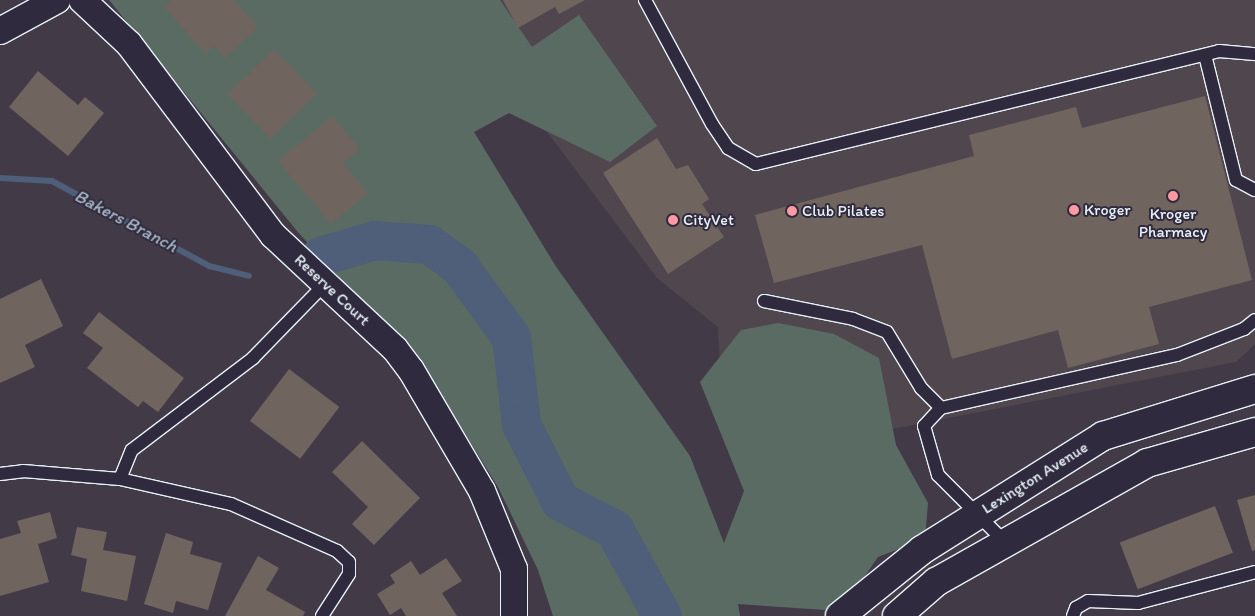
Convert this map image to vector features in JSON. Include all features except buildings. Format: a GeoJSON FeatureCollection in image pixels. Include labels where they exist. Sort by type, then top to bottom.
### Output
{"type":"FeatureCollection","features":[{"type":"Feature","properties":{"kind":"street"},"geometry":{"type":"LineString","coordinates":[[0,31],[57,0]]}},
{"type":"Feature","properties":{"kind":"street","name":"Reserve Court"},"geometry":{"type":"LineString","coordinates":[[82,0],[129,44],[273,235],[395,349],[482,491],[514,569],[514,616]]}},
{"type":"Feature","properties":{"kind":"street","name":"Lexington Avenue"},"geometry":{"type":"LineString","coordinates":[[840,616],[922,550],[1103,436],[1255,390]]}},
{"type":"Feature","properties":{"kind":"street"},"geometry":{"type":"LineString","coordinates":[[897,616],[936,582],[1148,463],[1255,432]]}},
{"type":"Feature","properties":{"kind":"lane"},"geometry":{"type":"LineString","coordinates":[[645,0],[728,148],[756,164],[1205,55],[1255,54]]}},
{"type":"Feature","properties":{"kind":"lane"},"geometry":{"type":"LineString","coordinates":[[1205,55],[1236,180],[1255,190]]}},
{"type":"Feature","properties":{"kind":"lane"},"geometry":{"type":"LineString","coordinates":[[120,479],[132,450],[253,358],[325,284]]}},
{"type":"Feature","properties":{"kind":"lane"},"geometry":{"type":"LineString","coordinates":[[764,301],[853,319],[888,332],[922,388],[940,408]]}},
{"type":"Feature","properties":{"kind":"lane"},"geometry":{"type":"LineString","coordinates":[[1005,542],[938,475],[924,426],[940,408],[1177,355],[1244,329],[1255,320]]}},
{"type":"Feature","properties":{"kind":"lane"},"geometry":{"type":"LineString","coordinates":[[0,474],[23,471],[120,479],[232,504],[336,551],[349,562],[349,574],[322,616]]}},
{"type":"Feature","properties":{"kind":"lane"},"geometry":{"type":"LineString","coordinates":[[1073,616],[1076,608],[1088,601],[1138,603],[1255,572]]}},
{"type":"Feature","properties":{"kind":"shaded area"},"geometry":{"type":"Polygon","coordinates":[[[448,0],[1255,0],[1255,344],[1236,362],[830,441],[722,409],[718,327],[657,278],[448,0]]]}},
{"type":"Feature","properties":{"kind":"green space"},"geometry":{"type":"Polygon","coordinates":[[[109,0],[500,0],[532,47],[579,15],[657,126],[610,162],[509,113],[474,132],[555,265],[690,456],[724,543],[744,491],[700,382],[741,330],[778,323],[834,334],[879,358],[896,445],[928,503],[925,539],[878,557],[852,595],[825,610],[738,604],[740,616],[553,616],[538,570],[498,487],[431,379],[297,231],[109,0]]]}},
{"type":"Feature","properties":{"kind":"waterway","name":"Bakers Branch"},"geometry":{"type":"LineString","coordinates":[[0,178],[52,181],[209,266],[249,276]]}},
{"type":"Feature","properties":{"kind":"waterway","name":"Bakers Branch"},"geometry":{"type":"LineString","coordinates":[[320,256],[375,240],[429,244],[459,266],[511,337],[521,424],[560,501],[614,529],[662,616]]}},
{"type":"Feature","properties":{"kind":"place","name":"Kroger Pharmacy"},"geometry":{"type":"Point","coordinates":[1173,196]}},
{"type":"Feature","properties":{"kind":"place","name":"Kroger"},"geometry":{"type":"Point","coordinates":[1074,210]}},
{"type":"Feature","properties":{"kind":"place","name":"Club Pilates"},"geometry":{"type":"Point","coordinates":[792,211]}},
{"type":"Feature","properties":{"kind":"place","name":"CityVet"},"geometry":{"type":"Point","coordinates":[673,220]}}]}
